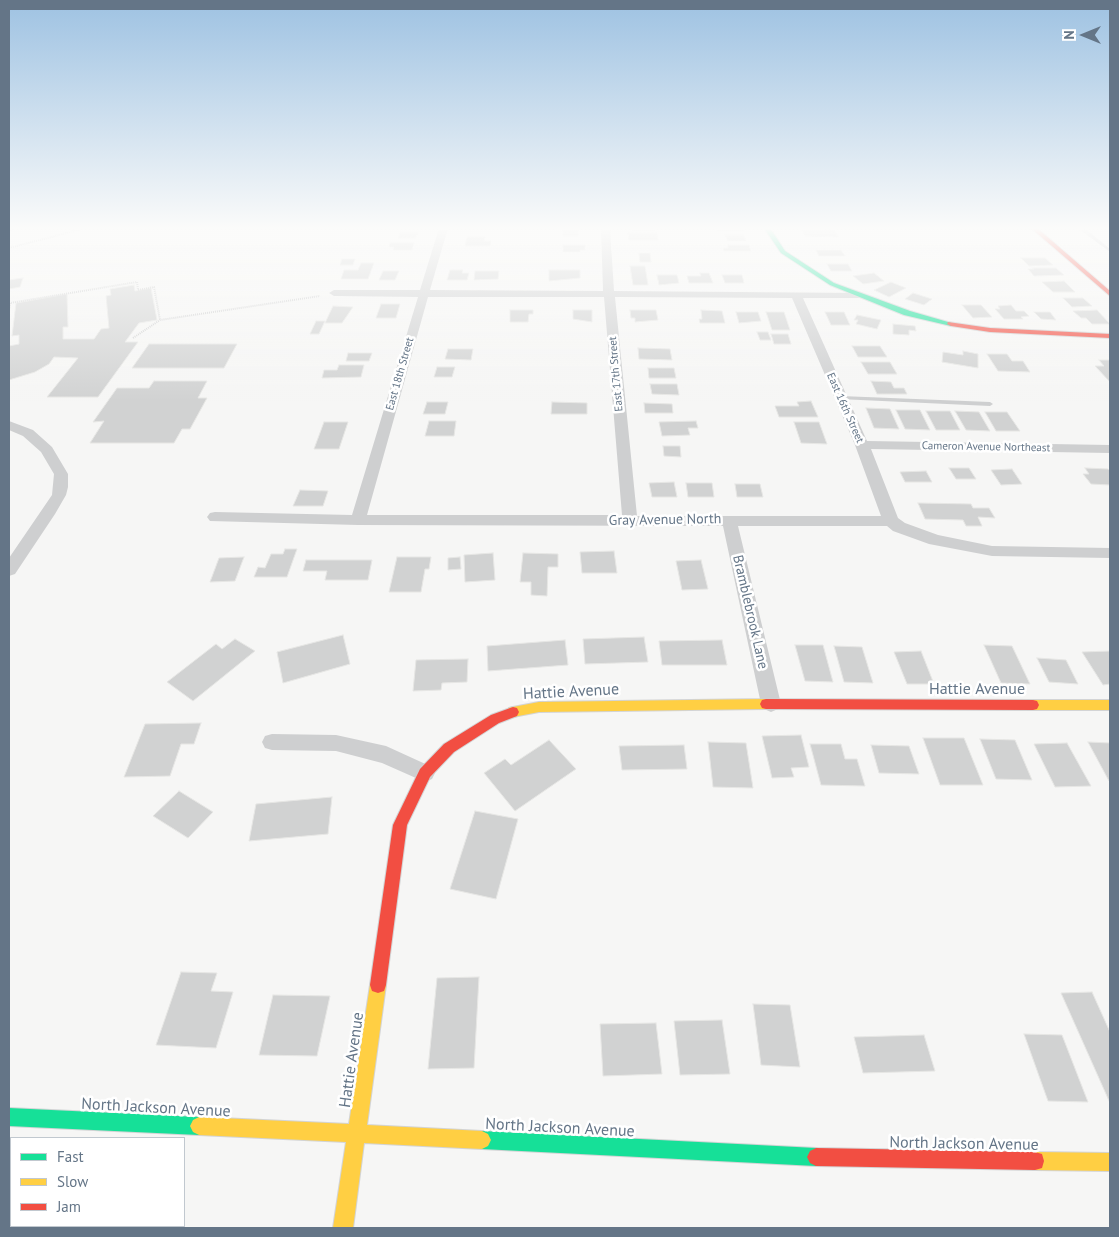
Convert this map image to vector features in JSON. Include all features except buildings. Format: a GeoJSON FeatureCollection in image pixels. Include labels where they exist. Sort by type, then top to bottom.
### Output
{"type":"FeatureCollection","features":[{"type":"Feature","properties":{"kind":"street","name":"East 18th Street"},"geometry":{"type":"LineString","coordinates":[[358,520],[425,286]]}},
{"type":"Feature","properties":{"kind":"street","name":"East 17th Street"},"geometry":{"type":"LineString","coordinates":[[609,286],[630,521]]}},
{"type":"Feature","properties":{"kind":"street"},"geometry":{"type":"LineString","coordinates":[[836,286],[924,318],[970,328],[1110,336]]}},
{"type":"Feature","properties":{"kind":"street"},"geometry":{"type":"LineString","coordinates":[[1100,286],[1110,294]]}},
{"type":"Feature","properties":{"kind":"street"},"geometry":{"type":"LineString","coordinates":[[334,293],[858,295]]}},
{"type":"Feature","properties":{"kind":"street","name":"East 16th Street"},"geometry":{"type":"LineString","coordinates":[[796,295],[862,445],[891,521]]}},
{"type":"Feature","properties":{"kind":"street"},"geometry":{"type":"LineString","coordinates":[[9,425],[28,433],[47,450],[61,474],[61,488],[60,495],[50,511],[9,570]]}},
{"type":"Feature","properties":{"kind":"street","name":"Cameron Avenue Northeast"},"geometry":{"type":"LineString","coordinates":[[862,445],[1110,449]]}},
{"type":"Feature","properties":{"kind":"street","name":"Gray Avenue North"},"geometry":{"type":"LineString","coordinates":[[215,518],[891,521],[898,528],[935,540],[992,552],[1110,553]]}},
{"type":"Feature","properties":{"kind":"street","name":"Bramblebrook Lane"},"geometry":{"type":"LineString","coordinates":[[729,520],[771,704]]}},
{"type":"Feature","properties":{"kind":"street","name":"Hattie Avenue"},"geometry":{"type":"LineString","coordinates":[[358,1135],[400,825],[425,773],[449,748],[495,719],[516,711],[539,707],[771,704],[1110,706]]}},
{"type":"Feature","properties":{"kind":"street"},"geometry":{"type":"LineString","coordinates":[[272,742],[336,743],[386,755],[425,773]]}},
{"type":"Feature","properties":{"kind":"street","name":"North Jackson Avenue"},"geometry":{"type":"LineString","coordinates":[[9,1117],[840,1158],[1110,1162]]}},
{"type":"Feature","properties":{"kind":"street"},"geometry":{"type":"LineString","coordinates":[[343,1228],[358,1135]]}},
{"type":"Feature","properties":{"kind":"lane"},"geometry":{"type":"LineString","coordinates":[[841,398],[990,404]]}},
{"type":"Feature","properties":{"kind":"path"},"geometry":{"type":"LineString","coordinates":[[9,310],[10,303],[114,286]]}},
{"type":"Feature","properties":{"kind":"path"},"geometry":{"type":"LineString","coordinates":[[137,286],[138,290],[154,287],[160,320]]}},
{"type":"Feature","properties":{"kind":"path"},"geometry":{"type":"LineString","coordinates":[[132,338],[160,320],[334,293]]}},
{"type":"Feature","properties":{"kind":"traffic: fast"},"geometry":{"type":"LineString","coordinates":[[836,286],[907,313],[951,324]]}},
{"type":"Feature","properties":{"kind":"traffic: fast"},"geometry":{"type":"LineString","coordinates":[[9,1117],[199,1126]]}},
{"type":"Feature","properties":{"kind":"traffic: fast"},"geometry":{"type":"LineString","coordinates":[[482,1140],[816,1157]]}},
{"type":"Feature","properties":{"kind":"traffic: slow"},"geometry":{"type":"LineString","coordinates":[[513,712],[539,707],[766,704]]}},
{"type":"Feature","properties":{"kind":"traffic: slow"},"geometry":{"type":"LineString","coordinates":[[1033,705],[1110,705]]}},
{"type":"Feature","properties":{"kind":"traffic: slow"},"geometry":{"type":"LineString","coordinates":[[343,1228],[378,985]]}},
{"type":"Feature","properties":{"kind":"traffic: slow"},"geometry":{"type":"LineString","coordinates":[[199,1126],[482,1140]]}},
{"type":"Feature","properties":{"kind":"traffic: slow"},"geometry":{"type":"LineString","coordinates":[[1035,1161],[1110,1162]]}},
{"type":"Feature","properties":{"kind":"traffic: jam"},"geometry":{"type":"LineString","coordinates":[[1100,286],[1110,294]]}},
{"type":"Feature","properties":{"kind":"traffic: jam"},"geometry":{"type":"LineString","coordinates":[[951,324],[990,330],[1110,336]]}},
{"type":"Feature","properties":{"kind":"traffic: jam"},"geometry":{"type":"LineString","coordinates":[[766,704],[1033,705]]}},
{"type":"Feature","properties":{"kind":"traffic: jam"},"geometry":{"type":"LineString","coordinates":[[378,985],[400,825],[425,773],[449,748],[495,719],[513,712]]}},
{"type":"Feature","properties":{"kind":"traffic: jam"},"geometry":{"type":"LineString","coordinates":[[816,1157],[1035,1161]]}}]}
